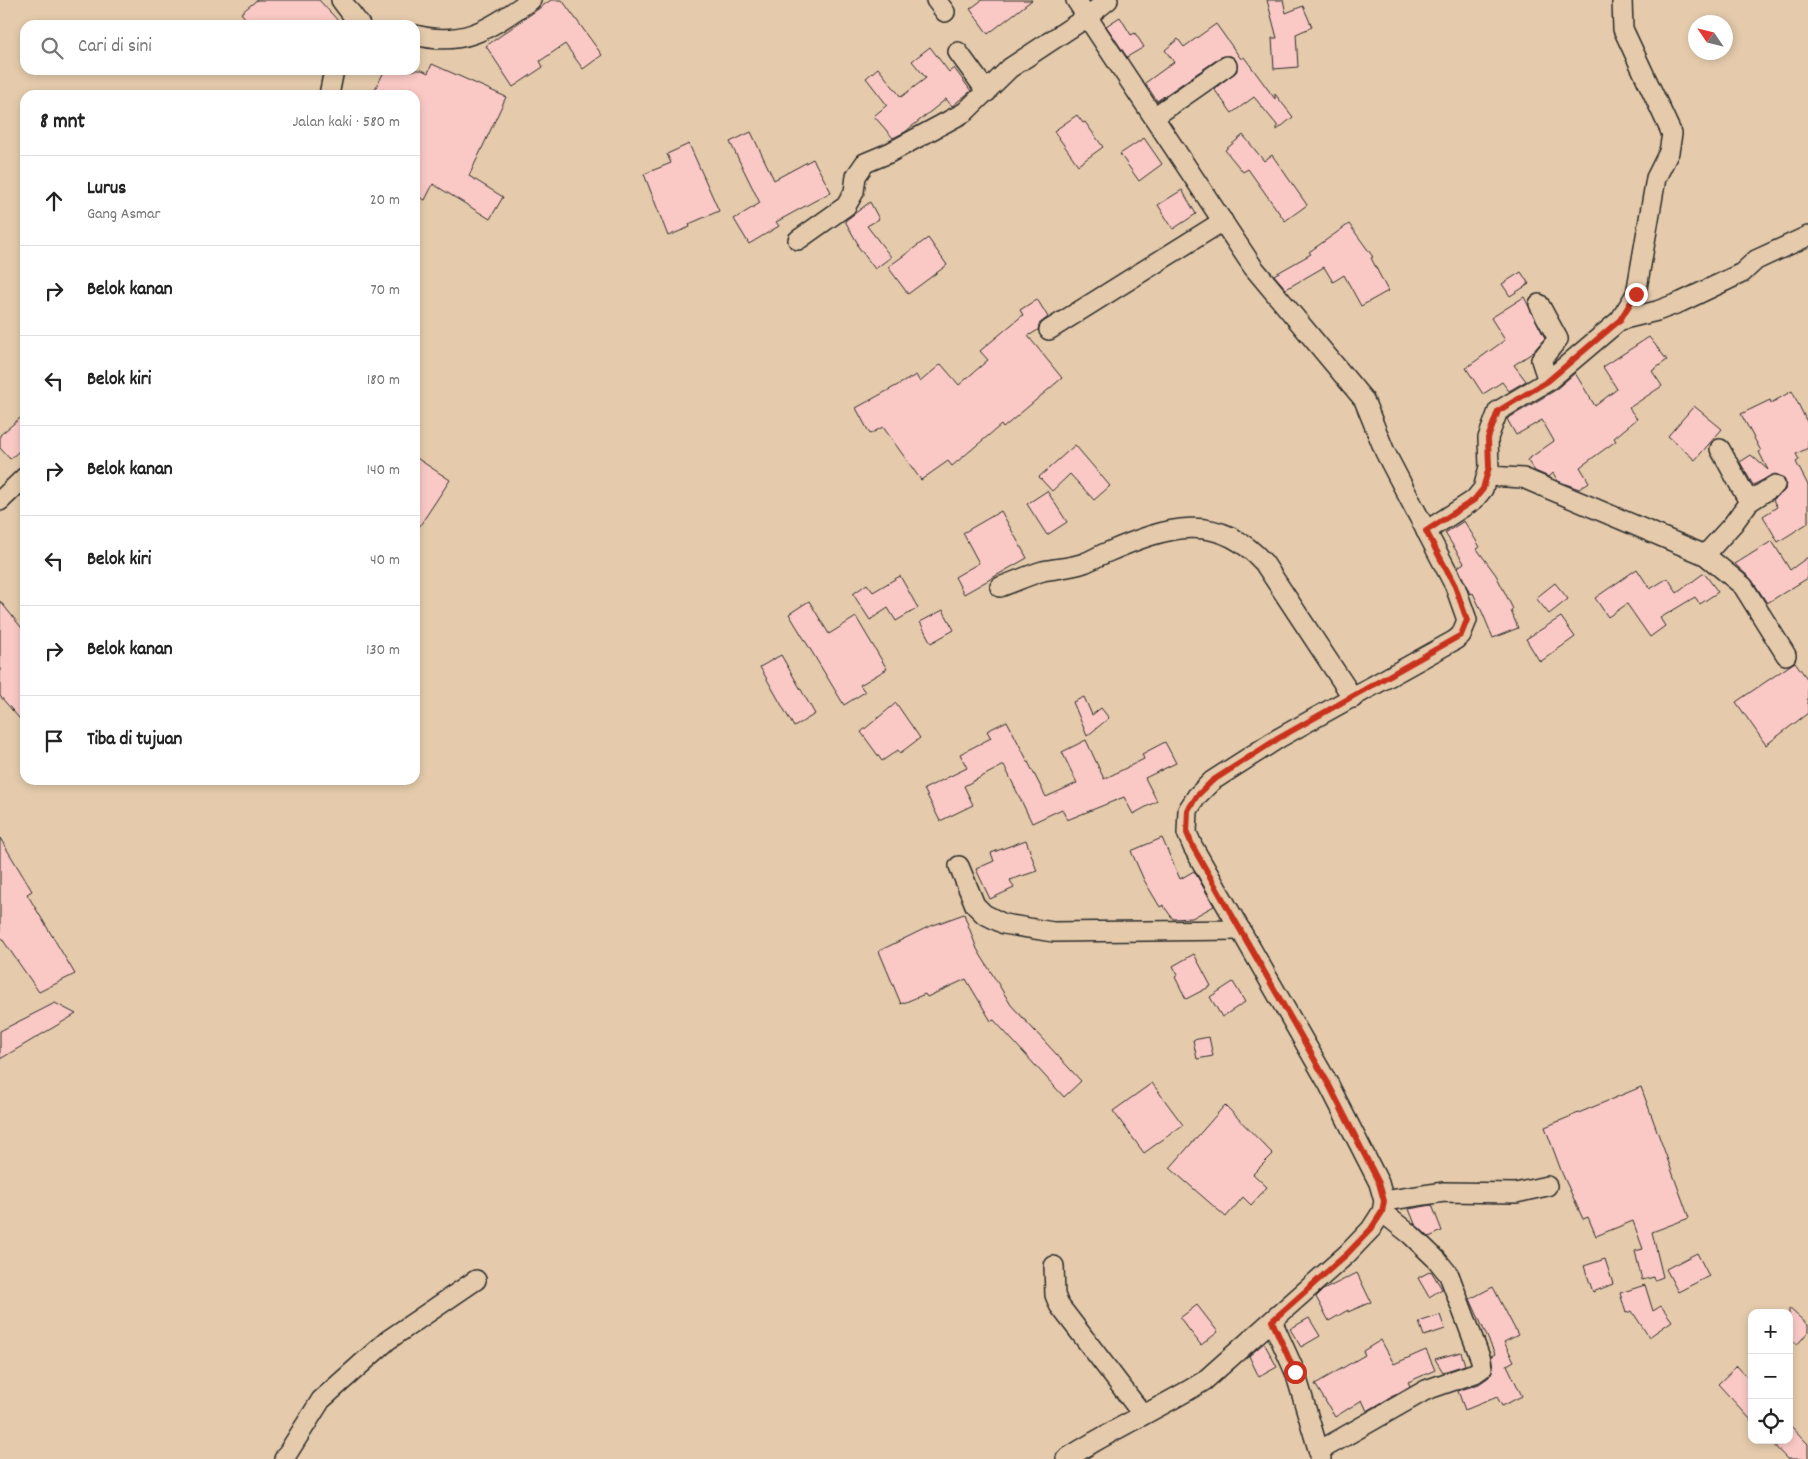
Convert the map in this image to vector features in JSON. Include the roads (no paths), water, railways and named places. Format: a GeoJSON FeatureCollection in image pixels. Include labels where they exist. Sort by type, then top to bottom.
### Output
{"type":"FeatureCollection","features":[{"type":"Feature","properties":{"kind":"street"},"geometry":{"type":"LineString","coordinates":[[341,0],[356,20]]}},
{"type":"Feature","properties":{"kind":"street"},"geometry":{"type":"LineString","coordinates":[[420,36],[436,40],[472,36],[531,0]]}},
{"type":"Feature","properties":{"kind":"street"},"geometry":{"type":"LineString","coordinates":[[1076,0],[1253,268],[1360,394],[1385,452],[1455,586],[1467,620],[1466,626],[1455,640],[1279,738],[1212,781],[1197,796],[1188,810],[1187,833],[1193,847],[1329,1085],[1379,1183],[1383,1207],[1437,1260],[1449,1275],[1482,1360],[1482,1368],[1475,1373],[1426,1390],[1320,1455],[1295,1372],[1272,1321]]}},
{"type":"Feature","properties":{"kind":"street"},"geometry":{"type":"LineString","coordinates":[[798,240],[846,206],[854,192],[856,176],[865,163],[889,153],[966,112],[1010,68],[1087,17],[1108,0]]}},
{"type":"Feature","properties":{"kind":"street"},"geometry":{"type":"LineString","coordinates":[[1426,531],[1474,500],[1483,489],[1488,476],[1488,438],[1498,411],[1548,381],[1620,320],[1636,294],[1656,178],[1672,142],[1672,134],[1623,29],[1622,0]]}},
{"type":"Feature","properties":{"kind":"street"},"geometry":{"type":"LineString","coordinates":[[958,52],[987,92]]}},
{"type":"Feature","properties":{"kind":"street"},"geometry":{"type":"LineString","coordinates":[[1154,117],[1227,66]]}},
{"type":"Feature","properties":{"kind":"street"},"geometry":{"type":"LineString","coordinates":[[330,90],[333,75]]}},
{"type":"Feature","properties":{"kind":"street"},"geometry":{"type":"LineString","coordinates":[[1050,330],[1223,221]]}},
{"type":"Feature","properties":{"kind":"street"},"geometry":{"type":"LineString","coordinates":[[1620,320],[1676,305],[1742,273],[1762,257],[1808,236]]}},
{"type":"Feature","properties":{"kind":"street"},"geometry":{"type":"LineString","coordinates":[[1539,304],[1558,338],[1541,360],[1548,381]]}},
{"type":"Feature","properties":{"kind":"street"},"geometry":{"type":"LineString","coordinates":[[1720,449],[1749,502]]}},
{"type":"Feature","properties":{"kind":"street"},"geometry":{"type":"LineString","coordinates":[[1488,476],[1523,478],[1705,555],[1743,586],[1786,655]]}},
{"type":"Feature","properties":{"kind":"street"},"geometry":{"type":"LineString","coordinates":[[0,501],[20,482]]}},
{"type":"Feature","properties":{"kind":"street"},"geometry":{"type":"LineString","coordinates":[[1705,555],[1733,524],[1749,502],[1775,485]]}},
{"type":"Feature","properties":{"kind":"street"},"geometry":{"type":"LineString","coordinates":[[1000,587],[1044,571],[1085,563],[1143,538],[1176,528],[1202,527],[1220,531],[1251,549],[1264,564],[1353,698]]}},
{"type":"Feature","properties":{"kind":"street"},"geometry":{"type":"LineString","coordinates":[[960,866],[975,906],[984,914],[1004,924],[1053,932],[1242,930]]}},
{"type":"Feature","properties":{"kind":"street"},"geometry":{"type":"LineString","coordinates":[[1066,1459],[1097,1438],[1204,1381],[1347,1254],[1371,1229],[1383,1207],[1444,1192],[1516,1193],[1548,1186]]}},
{"type":"Feature","properties":{"kind":"street"},"geometry":{"type":"LineString","coordinates":[[1054,1266],[1055,1295],[1059,1304],[1143,1415]]}},
{"type":"Feature","properties":{"kind":"street"},"geometry":{"type":"LineString","coordinates":[[284,1459],[321,1400],[388,1340],[476,1280]]}}]}
